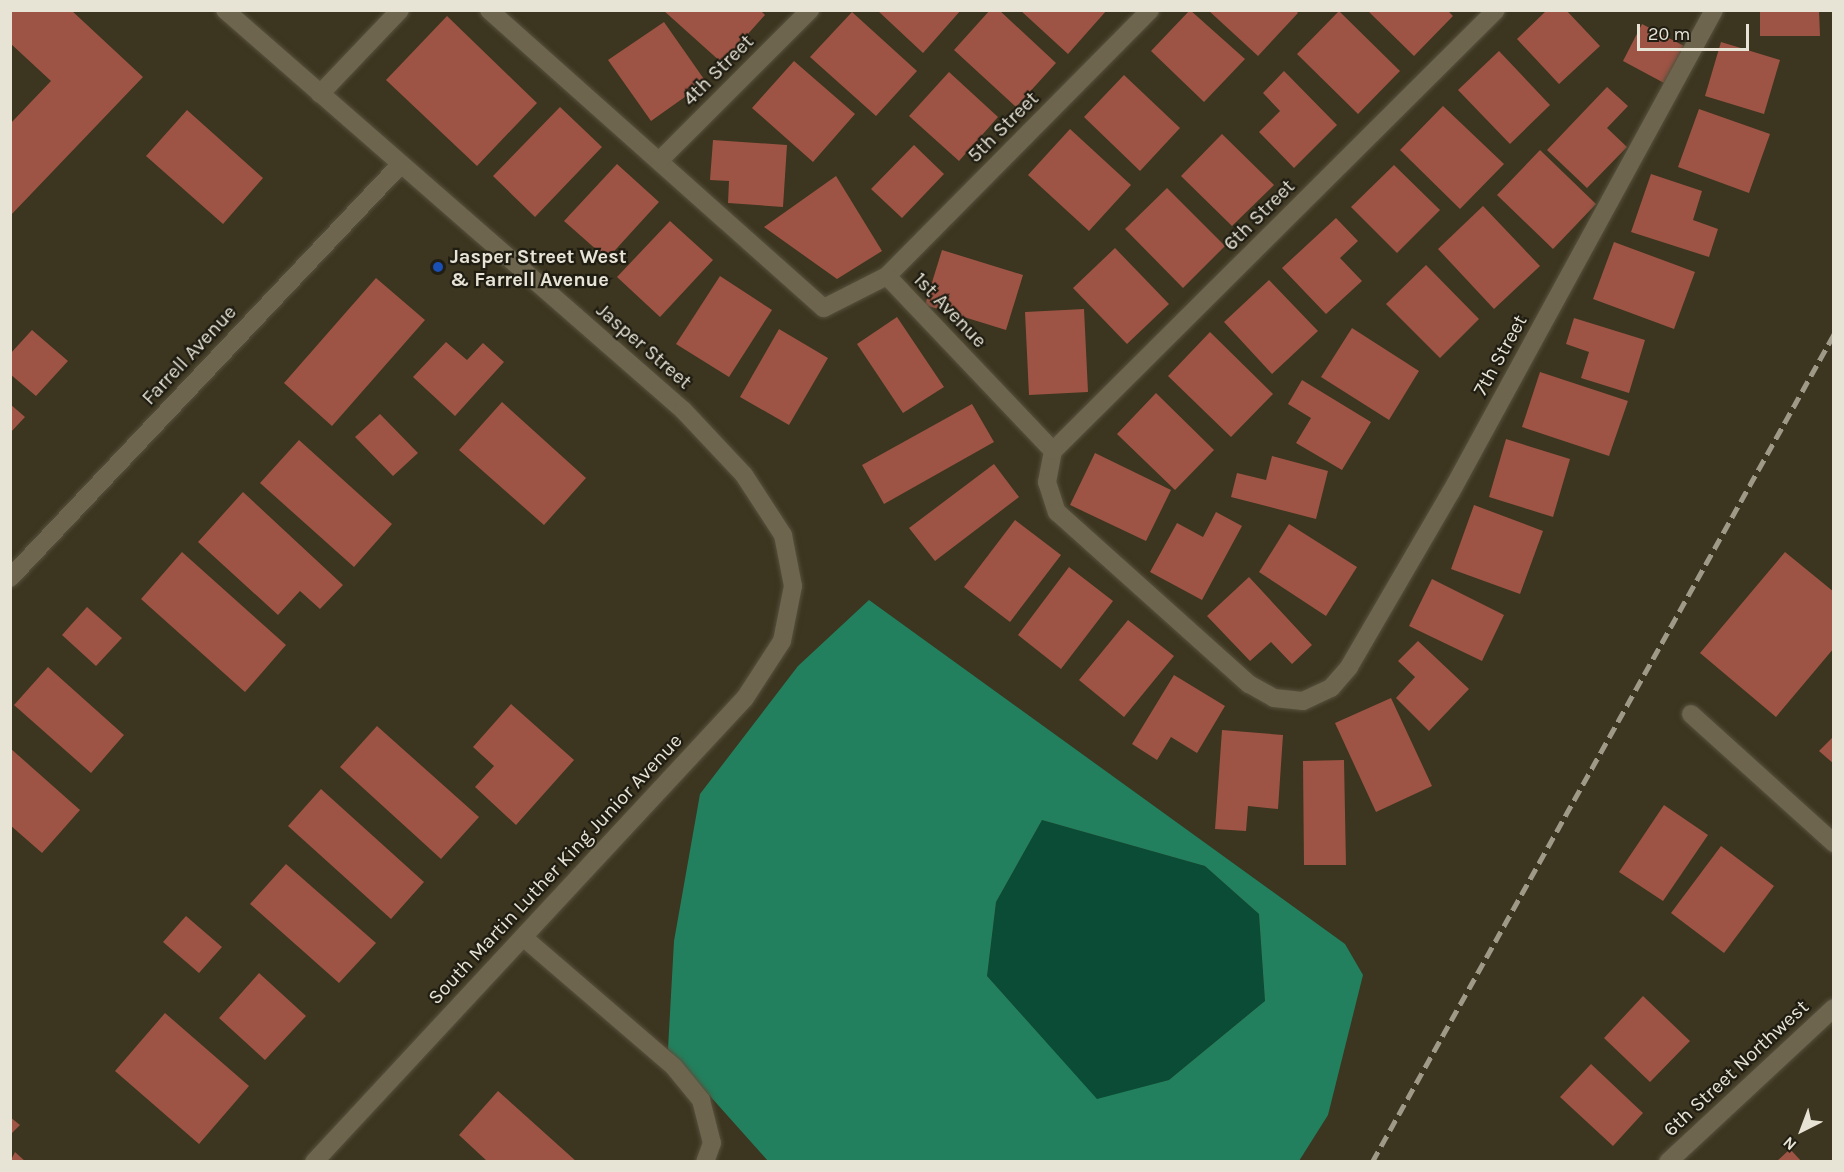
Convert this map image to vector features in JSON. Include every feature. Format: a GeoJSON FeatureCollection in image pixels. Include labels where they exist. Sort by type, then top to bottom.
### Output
{"type":"FeatureCollection","features":[{"type":"Feature","properties":{"kind":"street","name":"Jasper Street"},"geometry":{"type":"LineString","coordinates":[[225,10],[683,410],[744,475],[783,535],[793,586]]}},
{"type":"Feature","properties":{"kind":"street"},"geometry":{"type":"LineString","coordinates":[[320,94],[400,10]]}},
{"type":"Feature","properties":{"kind":"street","name":"1st Avenue"},"geometry":{"type":"LineString","coordinates":[[489,10],[824,308],[887,276],[1053,451]]}},
{"type":"Feature","properties":{"kind":"street","name":"4th Street"},"geometry":{"type":"LineString","coordinates":[[659,161],[810,10]]}},
{"type":"Feature","properties":{"kind":"street","name":"5th Street"},"geometry":{"type":"LineString","coordinates":[[887,276],[1150,10]]}},
{"type":"Feature","properties":{"kind":"street","name":"6th Street"},"geometry":{"type":"LineString","coordinates":[[1053,451],[1496,10]]}},
{"type":"Feature","properties":{"kind":"street","name":"7th Street"},"geometry":{"type":"LineString","coordinates":[[1053,451],[1047,482],[1057,512],[1249,684],[1274,698],[1303,701],[1331,688],[1349,667],[1451,492],[1714,10]]}},
{"type":"Feature","properties":{"kind":"street","name":"Farrell Avenue"},"geometry":{"type":"LineString","coordinates":[[10,578],[401,164]]}},
{"type":"Feature","properties":{"kind":"street","name":"South Martin Luther King Junior Avenue"},"geometry":{"type":"LineString","coordinates":[[314,1161],[745,698],[782,641],[793,586]]}},
{"type":"Feature","properties":{"kind":"street"},"geometry":{"type":"LineString","coordinates":[[1692,714],[1833,843]]}},
{"type":"Feature","properties":{"kind":"street"},"geometry":{"type":"LineString","coordinates":[[523,937],[674,1067],[701,1100],[712,1143],[705,1161]]}},
{"type":"Feature","properties":{"kind":"street","name":"6th Street Northwest"},"geometry":{"type":"LineString","coordinates":[[1668,1161],[1833,1008]]}},
{"type":"Feature","properties":{"kind":"green space"},"geometry":{"type":"Polygon","coordinates":[[[869,600],[1345,944],[1363,975],[1328,1115],[1299,1161],[768,1161],[668,1049],[674,941],[700,794],[798,666],[869,600]],[[1042,820],[996,902],[987,976],[1097,1099],[1169,1080],[1265,1001],[1259,914],[1205,866],[1042,820]]]}},
{"type":"Feature","properties":{"kind":"green space"},"geometry":{"type":"Polygon","coordinates":[[[1042,820],[1205,866],[1259,914],[1265,1001],[1169,1080],[1097,1100],[987,976],[996,902],[1042,820]]]}},
{"type":"Feature","properties":{"kind":"building"},"geometry":{"type":"Polygon","coordinates":[[[10,10],[71,10],[143,77],[10,216],[10,124],[51,81],[10,43],[10,10]]]}},
{"type":"Feature","properties":{"kind":"building"},"geometry":{"type":"Polygon","coordinates":[[[663,10],[760,10],[765,15],[722,63],[663,10]]]}},
{"type":"Feature","properties":{"kind":"building"},"geometry":{"type":"Polygon","coordinates":[[[877,10],[961,10],[923,53],[877,10]]]}},
{"type":"Feature","properties":{"kind":"building"},"geometry":{"type":"Polygon","coordinates":[[[990,10],[999,10],[1056,63],[1016,107],[954,50],[990,10]]]}},
{"type":"Feature","properties":{"kind":"building"},"geometry":{"type":"Polygon","coordinates":[[[1020,10],[1107,10],[1068,54],[1020,10]]]}},
{"type":"Feature","properties":{"kind":"building"},"geometry":{"type":"Polygon","coordinates":[[[1190,10],[1245,59],[1204,102],[1151,51],[1190,10]]]}},
{"type":"Feature","properties":{"kind":"building"},"geometry":{"type":"Polygon","coordinates":[[[1208,10],[1295,10],[1298,13],[1258,56],[1208,10]]]}},
{"type":"Feature","properties":{"kind":"building"},"geometry":{"type":"Polygon","coordinates":[[[1367,10],[1447,10],[1453,16],[1414,56],[1367,10]]]}},
{"type":"Feature","properties":{"kind":"building"},"geometry":{"type":"Polygon","coordinates":[[[1547,10],[1566,10],[1600,46],[1559,84],[1517,39],[1547,10]]]}},
{"type":"Feature","properties":{"kind":"building"},"geometry":{"type":"Polygon","coordinates":[[[1760,10],[1819,10],[1820,36],[1760,36],[1760,10]]]}},
{"type":"Feature","properties":{"kind":"building"},"geometry":{"type":"Polygon","coordinates":[[[1339,11],[1400,71],[1358,114],[1297,54],[1339,11]]]}},
{"type":"Feature","properties":{"kind":"building"},"geometry":{"type":"Polygon","coordinates":[[[852,12],[917,71],[876,116],[810,57],[852,12]]]}},
{"type":"Feature","properties":{"kind":"building"},"geometry":{"type":"Polygon","coordinates":[[[447,16],[537,103],[477,166],[386,80],[447,16]]]}},
{"type":"Feature","properties":{"kind":"building"},"geometry":{"type":"Polygon","coordinates":[[[664,22],[706,82],[651,121],[608,60],[664,22]]]}},
{"type":"Feature","properties":{"kind":"building"},"geometry":{"type":"Polygon","coordinates":[[[1642,24],[1684,46],[1664,83],[1623,61],[1642,24]]]}},
{"type":"Feature","properties":{"kind":"building"},"geometry":{"type":"Polygon","coordinates":[[[1721,42],[1780,60],[1764,114],[1705,96],[1721,42]]]}},
{"type":"Feature","properties":{"kind":"building"},"geometry":{"type":"Polygon","coordinates":[[[1499,51],[1550,105],[1510,144],[1458,90],[1499,51]]]}},
{"type":"Feature","properties":{"kind":"building"},"geometry":{"type":"Polygon","coordinates":[[[794,61],[855,114],[813,162],[752,108],[794,61]]]}},
{"type":"Feature","properties":{"kind":"building"},"geometry":{"type":"Polygon","coordinates":[[[1284,71],[1337,125],[1294,168],[1259,132],[1280,111],[1263,93],[1284,71]]]}},
{"type":"Feature","properties":{"kind":"building"},"geometry":{"type":"Polygon","coordinates":[[[949,72],[998,117],[959,161],[909,116],[949,72]]]}},
{"type":"Feature","properties":{"kind":"building"},"geometry":{"type":"Polygon","coordinates":[[[1124,75],[1180,128],[1140,171],[1084,117],[1124,75]]]}},
{"type":"Feature","properties":{"kind":"building"},"geometry":{"type":"Polygon","coordinates":[[[1607,87],[1628,106],[1607,128],[1627,147],[1587,188],[1547,150],[1607,87]]]}},
{"type":"Feature","properties":{"kind":"building"},"geometry":{"type":"Polygon","coordinates":[[[1443,106],[1504,164],[1460,209],[1400,150],[1443,106]]]}},
{"type":"Feature","properties":{"kind":"building"},"geometry":{"type":"Polygon","coordinates":[[[560,107],[602,147],[535,217],[493,176],[560,107]]]}},
{"type":"Feature","properties":{"kind":"building"},"geometry":{"type":"Polygon","coordinates":[[[1699,109],[1770,134],[1749,193],[1678,167],[1699,109]]]}},
{"type":"Feature","properties":{"kind":"building"},"geometry":{"type":"Polygon","coordinates":[[[187,110],[263,178],[223,224],[146,156],[187,110]]]}},
{"type":"Feature","properties":{"kind":"building"},"geometry":{"type":"Polygon","coordinates":[[[1070,129],[1131,185],[1089,231],[1028,175],[1070,129]]]}},
{"type":"Feature","properties":{"kind":"building"},"geometry":{"type":"Polygon","coordinates":[[[1222,134],[1274,185],[1232,226],[1181,176],[1222,134]]]}},
{"type":"Feature","properties":{"kind":"building"},"geometry":{"type":"Polygon","coordinates":[[[713,140],[787,145],[783,207],[728,203],[729,181],[710,180],[713,140]]]}},
{"type":"Feature","properties":{"kind":"building"},"geometry":{"type":"Polygon","coordinates":[[[914,145],[944,174],[902,218],[871,189],[914,145]]]}},
{"type":"Feature","properties":{"kind":"building"},"geometry":{"type":"Polygon","coordinates":[[[1540,150],[1596,204],[1553,249],[1497,195],[1540,150]]]}},
{"type":"Feature","properties":{"kind":"building"},"geometry":{"type":"Polygon","coordinates":[[[617,164],[659,202],[607,259],[564,221],[617,164]]]}},
{"type":"Feature","properties":{"kind":"building"},"geometry":{"type":"Polygon","coordinates":[[[1394,165],[1440,210],[1397,253],[1351,207],[1394,165]]]}},
{"type":"Feature","properties":{"kind":"building"},"geometry":{"type":"Polygon","coordinates":[[[1651,174],[1702,191],[1693,220],[1718,229],[1709,257],[1631,232],[1651,174]]]}},
{"type":"Feature","properties":{"kind":"building"},"geometry":{"type":"Polygon","coordinates":[[[836,176],[882,251],[837,279],[764,227],[836,176]]]}},
{"type":"Feature","properties":{"kind":"building"},"geometry":{"type":"Polygon","coordinates":[[[1167,188],[1225,246],[1183,288],[1125,229],[1167,188]]]}},
{"type":"Feature","properties":{"kind":"building"},"geometry":{"type":"Polygon","coordinates":[[[1483,206],[1540,266],[1494,309],[1438,249],[1483,206]]]}},
{"type":"Feature","properties":{"kind":"building"},"geometry":{"type":"Polygon","coordinates":[[[1336,218],[1358,241],[1340,258],[1362,281],[1326,314],[1282,268],[1336,218]]]}},
{"type":"Feature","properties":{"kind":"building"},"geometry":{"type":"Polygon","coordinates":[[[670,221],[713,260],[660,317],[617,277],[670,221]]]}},
{"type":"Feature","properties":{"kind":"building"},"geometry":{"type":"Polygon","coordinates":[[[1614,242],[1695,272],[1674,329],[1593,299],[1614,242]]]}},
{"type":"Feature","properties":{"kind":"building"},"geometry":{"type":"Polygon","coordinates":[[[1115,248],[1169,304],[1127,344],[1073,288],[1115,248]]]}},
{"type":"Feature","properties":{"kind":"building"},"geometry":{"type":"Polygon","coordinates":[[[942,250],[1023,275],[1006,330],[925,305],[942,250]]]}},
{"type":"Feature","properties":{"kind":"building"},"geometry":{"type":"Polygon","coordinates":[[[1426,265],[1479,319],[1440,358],[1386,304],[1426,265]]]}},
{"type":"Feature","properties":{"kind":"building"},"geometry":{"type":"Polygon","coordinates":[[[720,276],[772,310],[729,377],[676,344],[720,276]]]}},
{"type":"Feature","properties":{"kind":"building"},"geometry":{"type":"Polygon","coordinates":[[[376,278],[425,320],[332,426],[284,383],[376,278]]]}},
{"type":"Feature","properties":{"kind":"building"},"geometry":{"type":"Polygon","coordinates":[[[1269,280],[1318,331],[1272,374],[1224,322],[1269,280]]]}},
{"type":"Feature","properties":{"kind":"building"},"geometry":{"type":"Polygon","coordinates":[[[1084,309],[1088,392],[1029,395],[1025,312],[1084,309]]]}},
{"type":"Feature","properties":{"kind":"building"},"geometry":{"type":"Polygon","coordinates":[[[897,317],[944,387],[903,413],[857,344],[897,317]]]}},
{"type":"Feature","properties":{"kind":"building"},"geometry":{"type":"Polygon","coordinates":[[[1574,318],[1645,340],[1629,393],[1581,378],[1589,352],[1566,344],[1574,318]]]}},
{"type":"Feature","properties":{"kind":"building"},"geometry":{"type":"Polygon","coordinates":[[[1352,328],[1419,371],[1389,420],[1321,377],[1352,328]]]}},
{"type":"Feature","properties":{"kind":"building"},"geometry":{"type":"Polygon","coordinates":[[[779,329],[828,358],[789,425],[740,397],[779,329]]]}},
{"type":"Feature","properties":{"kind":"building"},"geometry":{"type":"Polygon","coordinates":[[[32,330],[68,361],[36,396],[10,374],[10,354],[32,330]]]}},
{"type":"Feature","properties":{"kind":"building"},"geometry":{"type":"Polygon","coordinates":[[[1210,332],[1273,394],[1231,437],[1168,376],[1210,332]]]}},
{"type":"Feature","properties":{"kind":"building"},"geometry":{"type":"Polygon","coordinates":[[[446,342],[467,360],[483,343],[504,362],[455,416],[413,377],[446,342]]]}},
{"type":"Feature","properties":{"kind":"building"},"geometry":{"type":"Polygon","coordinates":[[[1540,372],[1628,401],[1609,456],[1522,427],[1540,372]]]}},
{"type":"Feature","properties":{"kind":"building"},"geometry":{"type":"Polygon","coordinates":[[[1302,380],[1371,422],[1342,470],[1296,443],[1311,418],[1288,404],[1302,380]]]}},
{"type":"Feature","properties":{"kind":"building"},"geometry":{"type":"Polygon","coordinates":[[[1156,393],[1214,450],[1175,490],[1117,434],[1156,393]]]}},
{"type":"Feature","properties":{"kind":"building"},"geometry":{"type":"Polygon","coordinates":[[[502,402],[586,478],[544,525],[459,450],[502,402]]]}},
{"type":"Feature","properties":{"kind":"building"},"geometry":{"type":"Polygon","coordinates":[[[10,404],[25,417],[10,433],[10,404]]]}},
{"type":"Feature","properties":{"kind":"building"},"geometry":{"type":"Polygon","coordinates":[[[972,404],[994,442],[884,504],[862,465],[972,404]]]}},
{"type":"Feature","properties":{"kind":"building"},"geometry":{"type":"Polygon","coordinates":[[[380,414],[418,453],[393,476],[355,437],[380,414]]]}},
{"type":"Feature","properties":{"kind":"building"},"geometry":{"type":"Polygon","coordinates":[[[1506,439],[1570,459],[1553,517],[1489,497],[1506,439]]]}},
{"type":"Feature","properties":{"kind":"building"},"geometry":{"type":"Polygon","coordinates":[[[299,440],[392,524],[354,567],[260,483],[299,440]]]}},
{"type":"Feature","properties":{"kind":"building"},"geometry":{"type":"Polygon","coordinates":[[[1095,453],[1171,490],[1146,541],[1070,505],[1095,453]]]}},
{"type":"Feature","properties":{"kind":"building"},"geometry":{"type":"Polygon","coordinates":[[[1272,456],[1328,471],[1316,519],[1231,497],[1237,473],[1266,480],[1272,456]]]}},
{"type":"Feature","properties":{"kind":"building"},"geometry":{"type":"Polygon","coordinates":[[[994,464],[1019,497],[935,561],[909,528],[994,464]]]}},
{"type":"Feature","properties":{"kind":"building"},"geometry":{"type":"Polygon","coordinates":[[[243,492],[343,585],[320,609],[300,591],[278,615],[198,542],[243,492]]]}},
{"type":"Feature","properties":{"kind":"building"},"geometry":{"type":"Polygon","coordinates":[[[1474,505],[1543,531],[1520,594],[1451,569],[1474,505]]]}},
{"type":"Feature","properties":{"kind":"building"},"geometry":{"type":"Polygon","coordinates":[[[1216,512],[1242,526],[1202,600],[1150,572],[1177,523],[1203,537],[1216,512]]]}},
{"type":"Feature","properties":{"kind":"building"},"geometry":{"type":"Polygon","coordinates":[[[1015,520],[1061,555],[1010,622],[964,587],[1015,520]]]}},
{"type":"Feature","properties":{"kind":"building"},"geometry":{"type":"Polygon","coordinates":[[[1289,524],[1357,567],[1326,616],[1259,572],[1289,524]]]}},
{"type":"Feature","properties":{"kind":"building"},"geometry":{"type":"Polygon","coordinates":[[[182,552],[286,645],[245,692],[141,599],[182,552]]]}},
{"type":"Feature","properties":{"kind":"building"},"geometry":{"type":"Polygon","coordinates":[[[1785,552],[1834,592],[1834,648],[1776,717],[1700,653],[1785,552]]]}},
{"type":"Feature","properties":{"kind":"building"},"geometry":{"type":"Polygon","coordinates":[[[1069,567],[1113,601],[1061,669],[1018,635],[1069,567]]]}},
{"type":"Feature","properties":{"kind":"building"},"geometry":{"type":"Polygon","coordinates":[[[1249,577],[1312,645],[1292,664],[1271,642],[1250,661],[1207,616],[1249,577]]]}},
{"type":"Feature","properties":{"kind":"building"},"geometry":{"type":"Polygon","coordinates":[[[1432,579],[1504,615],[1482,661],[1409,626],[1432,579]]]}},
{"type":"Feature","properties":{"kind":"building"},"geometry":{"type":"Polygon","coordinates":[[[87,607],[122,638],[96,666],[62,635],[87,607]]]}},
{"type":"Feature","properties":{"kind":"building"},"geometry":{"type":"Polygon","coordinates":[[[1128,620],[1174,656],[1124,717],[1079,680],[1128,620]]]}},
{"type":"Feature","properties":{"kind":"building"},"geometry":{"type":"Polygon","coordinates":[[[1418,641],[1469,689],[1429,731],[1396,698],[1415,677],[1398,661],[1418,641]]]}},
{"type":"Feature","properties":{"kind":"building"},"geometry":{"type":"Polygon","coordinates":[[[48,667],[124,735],[91,773],[14,705],[48,667]]]}},
{"type":"Feature","properties":{"kind":"building"},"geometry":{"type":"Polygon","coordinates":[[[1174,675],[1225,706],[1197,753],[1171,737],[1157,760],[1132,744],[1174,675]]]}},
{"type":"Feature","properties":{"kind":"building"},"geometry":{"type":"Polygon","coordinates":[[[1391,698],[1432,786],[1376,812],[1335,723],[1391,698]]]}},
{"type":"Feature","properties":{"kind":"building"},"geometry":{"type":"Polygon","coordinates":[[[511,704],[574,760],[516,825],[475,787],[494,766],[473,747],[511,704]]]}},
{"type":"Feature","properties":{"kind":"building"},"geometry":{"type":"Polygon","coordinates":[[[377,726],[479,817],[441,859],[340,767],[377,726]]]}},
{"type":"Feature","properties":{"kind":"building"},"geometry":{"type":"Polygon","coordinates":[[[1222,730],[1283,735],[1278,809],[1248,806],[1246,831],[1215,829],[1222,730]]]}},
{"type":"Feature","properties":{"kind":"building"},"geometry":{"type":"Polygon","coordinates":[[[1834,736],[1834,764],[1819,751],[1834,736]]]}},
{"type":"Feature","properties":{"kind":"building"},"geometry":{"type":"Polygon","coordinates":[[[10,748],[80,810],[42,853],[10,825],[10,748]]]}},
{"type":"Feature","properties":{"kind":"building"},"geometry":{"type":"Polygon","coordinates":[[[1344,760],[1346,865],[1304,865],[1303,761],[1344,760]]]}},
{"type":"Feature","properties":{"kind":"building"},"geometry":{"type":"Polygon","coordinates":[[[321,789],[424,882],[391,919],[288,826],[321,789]]]}},
{"type":"Feature","properties":{"kind":"building"},"geometry":{"type":"Polygon","coordinates":[[[1664,805],[1708,835],[1663,901],[1619,872],[1664,805]]]}},
{"type":"Feature","properties":{"kind":"building"},"geometry":{"type":"Polygon","coordinates":[[[1721,846],[1774,886],[1724,953],[1671,913],[1721,846]]]}},
{"type":"Feature","properties":{"kind":"building"},"geometry":{"type":"Polygon","coordinates":[[[286,864],[376,943],[339,983],[250,904],[286,864]]]}},
{"type":"Feature","properties":{"kind":"building"},"geometry":{"type":"Polygon","coordinates":[[[186,916],[222,947],[199,973],[163,942],[186,916]]]}},
{"type":"Feature","properties":{"kind":"building"},"geometry":{"type":"Polygon","coordinates":[[[259,973],[306,1016],[265,1060],[219,1018],[259,973]]]}},
{"type":"Feature","properties":{"kind":"building"},"geometry":{"type":"Polygon","coordinates":[[[1643,996],[1690,1041],[1650,1082],[1604,1038],[1643,996]]]}},
{"type":"Feature","properties":{"kind":"building"},"geometry":{"type":"Polygon","coordinates":[[[165,1013],[249,1086],[199,1144],[115,1071],[165,1013]]]}},
{"type":"Feature","properties":{"kind":"building"},"geometry":{"type":"Polygon","coordinates":[[[1591,1064],[1643,1113],[1613,1146],[1560,1097],[1591,1064]]]}},
{"type":"Feature","properties":{"kind":"building"},"geometry":{"type":"Polygon","coordinates":[[[498,1091],[577,1162],[488,1162],[459,1135],[498,1091]]]}},
{"type":"Feature","properties":{"kind":"building"},"geometry":{"type":"Polygon","coordinates":[[[10,1117],[20,1125],[10,1135],[10,1117]]]}},
{"type":"Feature","properties":{"kind":"building"},"geometry":{"type":"Polygon","coordinates":[[[1790,1149],[1802,1162],[1776,1162],[1790,1149]]]}},
{"type":"Feature","properties":{"kind":"building"},"geometry":{"type":"Polygon","coordinates":[[[15,1152],[26,1162],[10,1162],[15,1152]]]}},
{"type":"Feature","properties":{"kind":"railway"},"geometry":{"type":"LineString","coordinates":[[1372,1162],[1834,334]]}},
{"type":"Feature","properties":{"kind":"place","name":"Jasper Street West & Farrell Avenue"},"geometry":{"type":"Point","coordinates":[438,267]}}]}
